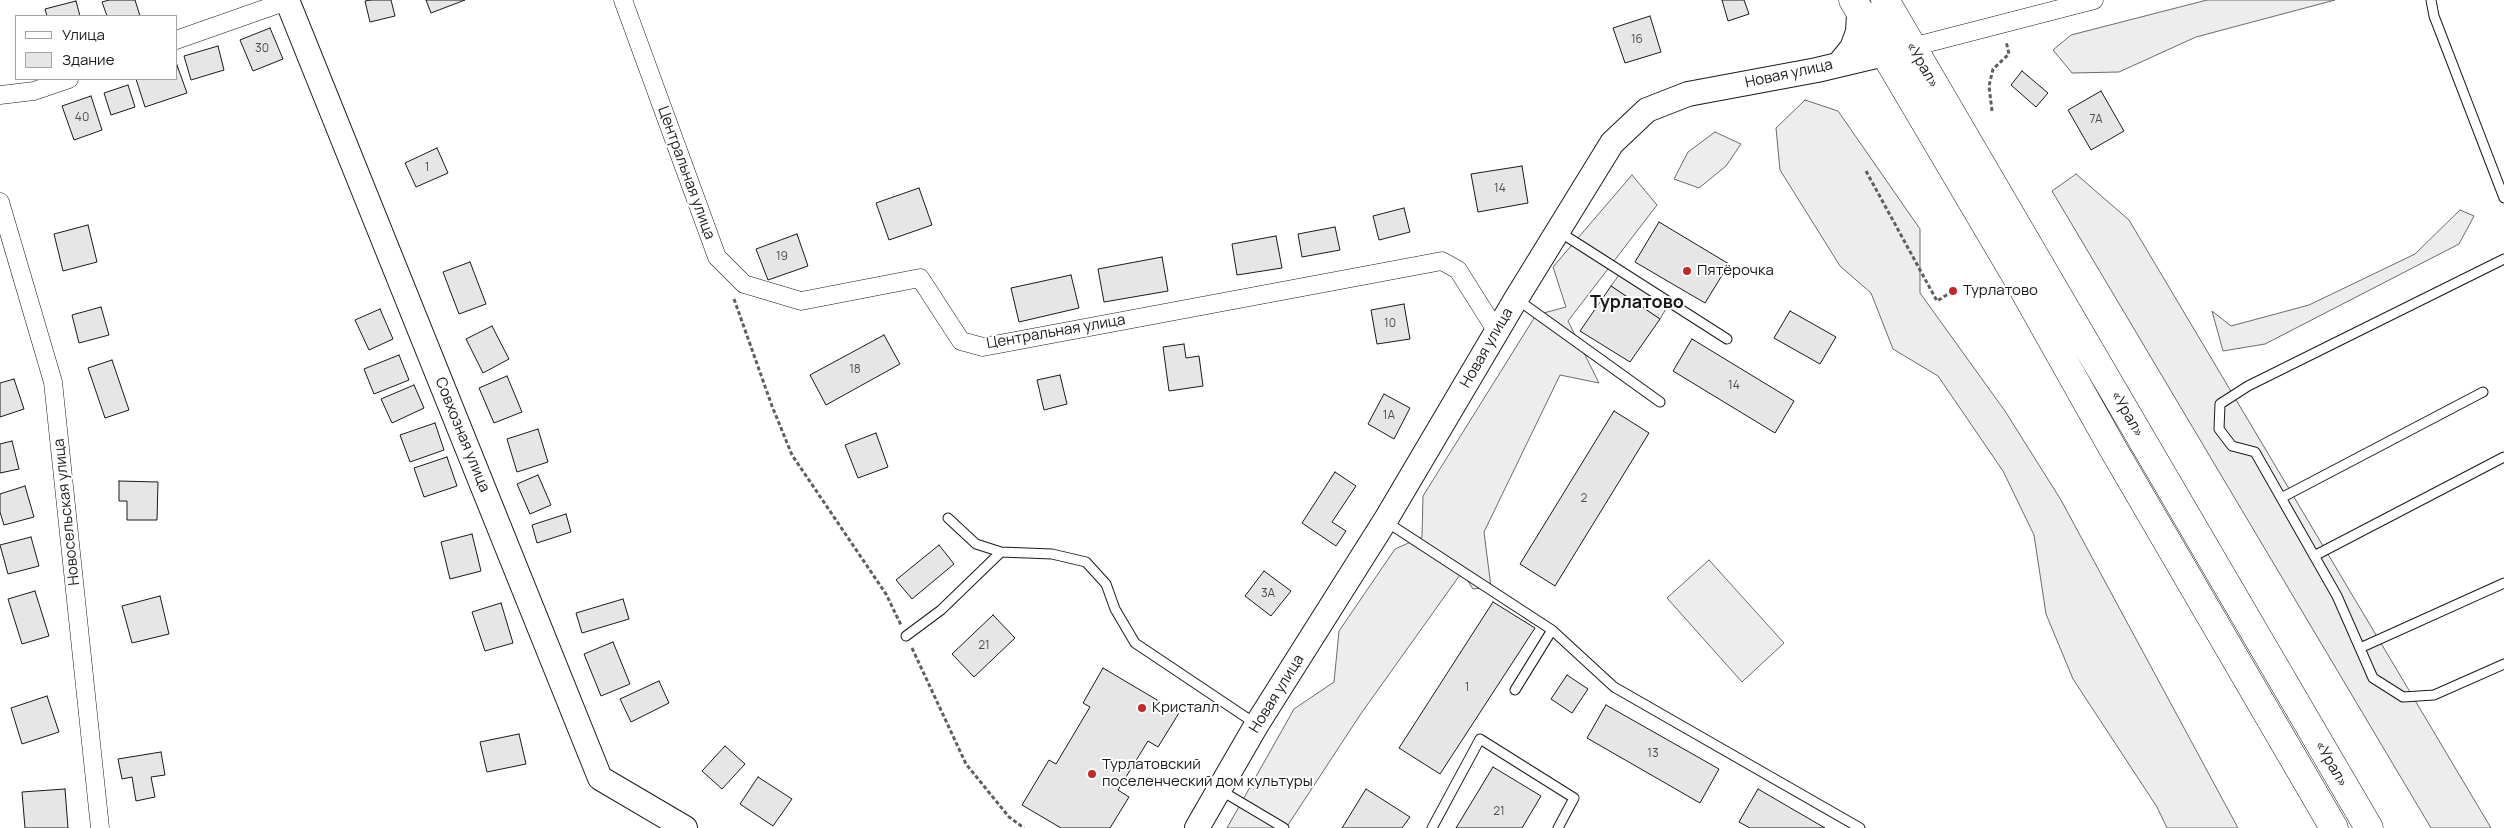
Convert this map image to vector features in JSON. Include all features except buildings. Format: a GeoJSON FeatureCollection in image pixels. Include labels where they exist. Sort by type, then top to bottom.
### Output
{"type":"FeatureCollection","features":[{"type":"Feature","properties":{"kind":"highway","name":"«Урал»"},"geometry":{"type":"LineString","coordinates":[[1885,0],[2369,828]]}},
{"type":"Feature","properties":{"kind":"highway","name":"«Урал»"},"geometry":{"type":"LineString","coordinates":[[1855,3],[2017,278],[2107,439],[2334,828]]}},
{"type":"Feature","properties":{"kind":"street"},"geometry":{"type":"LineString","coordinates":[[178,39],[287,0]]}},
{"type":"Feature","properties":{"kind":"street","name":"Совхозная улица"},"geometry":{"type":"LineString","coordinates":[[287,0],[600,778],[685,828]]}},
{"type":"Feature","properties":{"kind":"street","name":"Центральная улица"},"geometry":{"type":"LineString","coordinates":[[623,0],[717,257],[744,284],[801,302],[920,278],[961,341],[983,347],[1442,261],[1458,270],[1497,332]]}},
{"type":"Feature","properties":{"kind":"street"},"geometry":{"type":"LineString","coordinates":[[1912,47],[2094,0]]}},
{"type":"Feature","properties":{"kind":"street"},"geometry":{"type":"LineString","coordinates":[[1839,64],[1852,48],[1858,32],[1859,14],[1855,3]]}},
{"type":"Feature","properties":{"kind":"street","name":"Новая улица"},"geometry":{"type":"LineString","coordinates":[[1198,828],[1257,724],[1386,521],[1516,299],[1612,143],[1647,110],[1688,94],[1817,70],[1912,47]]}},
{"type":"Feature","properties":{"kind":"street"},"geometry":{"type":"LineString","coordinates":[[0,95],[34,91],[65,80]]}},
{"type":"Feature","properties":{"kind":"street","name":"Новосельская улица"},"geometry":{"type":"LineString","coordinates":[[0,202],[53,382],[100,828]]}},
{"type":"Feature","properties":{"kind":"lane"},"geometry":{"type":"LineString","coordinates":[[2431,0],[2434,16],[2504,198]]}},
{"type":"Feature","properties":{"kind":"lane"},"geometry":{"type":"LineString","coordinates":[[1558,231],[1727,339]]}},
{"type":"Feature","properties":{"kind":"lane"},"geometry":{"type":"LineString","coordinates":[[2504,259],[2248,386],[2220,404],[2219,429],[2232,446],[2254,452],[2337,596],[2373,678],[2403,697],[2434,695],[2504,664]]}},
{"type":"Feature","properties":{"kind":"lane"},"geometry":{"type":"LineString","coordinates":[[1516,299],[1660,402]]}},
{"type":"Feature","properties":{"kind":"lane"},"geometry":{"type":"LineString","coordinates":[[2281,498],[2483,392]]}},
{"type":"Feature","properties":{"kind":"lane"},"geometry":{"type":"LineString","coordinates":[[2314,556],[2504,457]]}},
{"type":"Feature","properties":{"kind":"lane"},"geometry":{"type":"LineString","coordinates":[[948,518],[976,544],[1001,552],[1052,554],[1086,562],[1106,584],[1114,609],[1136,642],[1257,724]]}},
{"type":"Feature","properties":{"kind":"lane"},"geometry":{"type":"LineString","coordinates":[[1386,521],[1552,630],[1614,686],[1860,828]]}},
{"type":"Feature","properties":{"kind":"lane"},"geometry":{"type":"LineString","coordinates":[[906,636],[940,610],[1001,552]]}},
{"type":"Feature","properties":{"kind":"lane"},"geometry":{"type":"LineString","coordinates":[[2360,648],[2504,583]]}},
{"type":"Feature","properties":{"kind":"lane"},"geometry":{"type":"LineString","coordinates":[[1515,690],[1552,630]]}},
{"type":"Feature","properties":{"kind":"lane"},"geometry":{"type":"LineString","coordinates":[[1432,828],[1480,739],[1574,798],[1558,828]]}},
{"type":"Feature","properties":{"kind":"lane"},"geometry":{"type":"LineString","coordinates":[[1220,790],[1284,828]]}},
{"type":"Feature","properties":{"kind":"path"},"geometry":{"type":"LineString","coordinates":[[1992,110],[1989,86],[1993,69],[2009,54],[2002,24]]}},
{"type":"Feature","properties":{"kind":"path"},"geometry":{"type":"LineString","coordinates":[[1866,171],[1938,301],[1953,291]]}},
{"type":"Feature","properties":{"kind":"path"},"geometry":{"type":"LineString","coordinates":[[734,297],[772,406],[792,455],[886,594],[966,764],[1009,817],[1024,828]]}},
{"type":"Feature","properties":{"kind":"shaded area"},"geometry":{"type":"Polygon","coordinates":[[[2207,0],[2335,0],[2196,37],[2119,72],[2072,73],[2053,50],[2071,35],[2207,0]]]}},
{"type":"Feature","properties":{"kind":"shaded area"},"geometry":{"type":"Polygon","coordinates":[[[1805,100],[1838,111],[1920,229],[1920,293],[2005,411],[2061,500],[2238,828],[2167,828],[2157,807],[2073,679],[2046,614],[2034,535],[2003,471],[1938,376],[1893,349],[1871,293],[1840,266],[1780,170],[1776,128],[1805,100]]]}},
{"type":"Feature","properties":{"kind":"shaded area"},"geometry":{"type":"Polygon","coordinates":[[[1715,132],[1741,144],[1726,166],[1699,188],[1674,179],[1688,152],[1715,132]]]}},
{"type":"Feature","properties":{"kind":"shaded area"},"geometry":{"type":"Polygon","coordinates":[[[2076,174],[2129,220],[2491,828],[2431,828],[2052,191],[2076,174]]]}},
{"type":"Feature","properties":{"kind":"shaded area"},"geometry":{"type":"Polygon","coordinates":[[[1632,175],[1657,205],[1568,321],[1599,383],[1560,375],[1484,532],[1491,587],[1473,589],[1462,572],[1360,715],[1286,828],[1227,828],[1294,709],[1334,682],[1339,631],[1395,549],[1422,537],[1423,496],[1536,315],[1566,307],[1553,267],[1632,175]]]}},
{"type":"Feature","properties":{"kind":"shaded area"},"geometry":{"type":"Polygon","coordinates":[[[2460,210],[2474,216],[2459,244],[2265,344],[2223,351],[2212,311],[2231,326],[2309,305],[2415,254],[2460,210]]]}},
{"type":"Feature","properties":{"kind":"shaded area"},"geometry":{"type":"Polygon","coordinates":[[[1622,271],[1670,302],[1660,319],[1611,286],[1622,271]]]}},
{"type":"Feature","properties":{"kind":"shaded area"},"geometry":{"type":"Polygon","coordinates":[[[1709,560],[1784,643],[1742,682],[1667,598],[1709,560]]]}},
{"type":"Feature","properties":{"kind":"place","name":"Пятёрочка"},"geometry":{"type":"Point","coordinates":[1687,271]}},
{"type":"Feature","properties":{"kind":"place","name":"Турлатово"},"geometry":{"type":"Point","coordinates":[1953,291]}},
{"type":"Feature","properties":{"kind":"place","name":"Кристалл"},"geometry":{"type":"Point","coordinates":[1142,708]}},
{"type":"Feature","properties":{"kind":"place","name":"Турлатовский поселенческий дом культуры"},"geometry":{"type":"Point","coordinates":[1092,774]}},
{"type":"Feature","properties":{"kind":"district","name":"Турлатово"},"geometry":{"type":"Point","coordinates":[1637,303]}}]}
